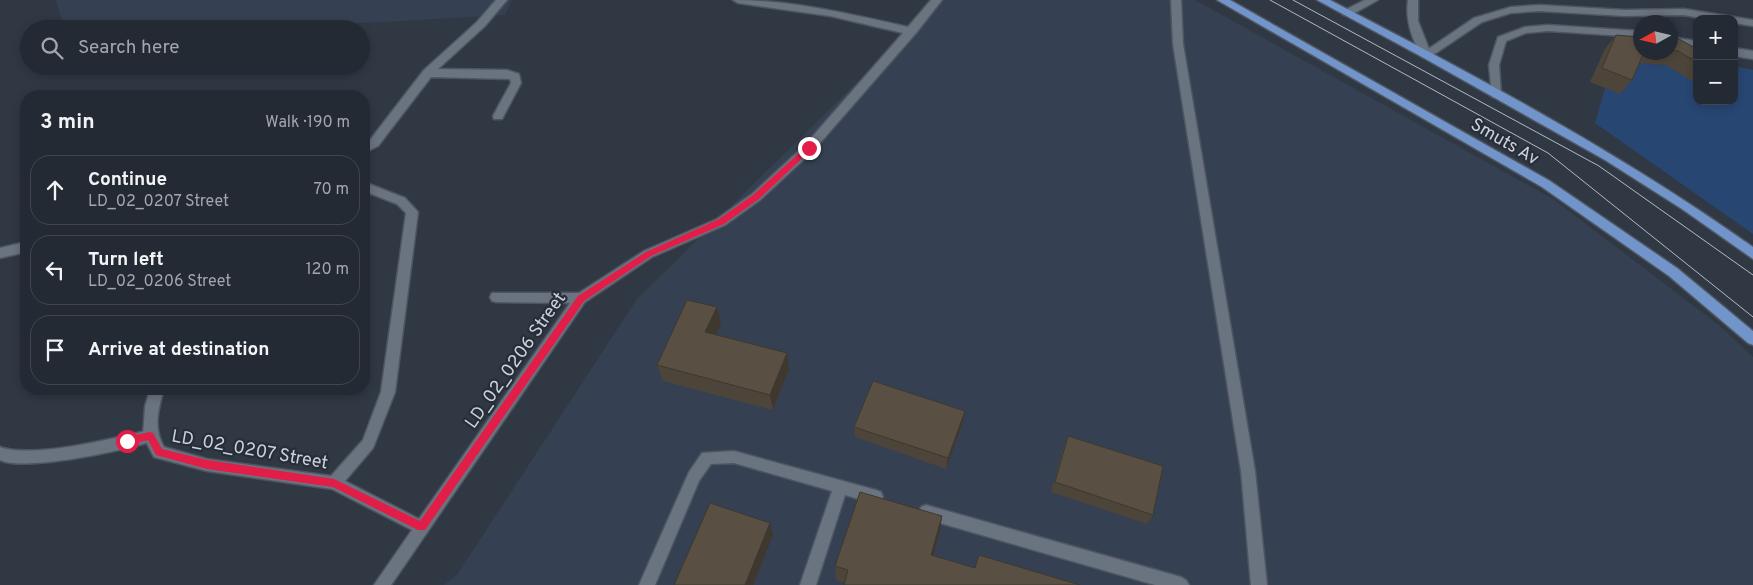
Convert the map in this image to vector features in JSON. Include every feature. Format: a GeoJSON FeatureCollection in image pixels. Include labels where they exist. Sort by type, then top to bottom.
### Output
{"type":"FeatureCollection","features":[{"type":"Feature","properties":{"kind":"main road","name":"Smuts Av"},"geometry":{"type":"LineString","coordinates":[[1222,0],[1546,184],[1673,272],[1753,339]]}},
{"type":"Feature","properties":{"kind":"main road","name":"Smuts Av"},"geometry":{"type":"LineString","coordinates":[[1322,0],[1426,54],[1610,157],[1686,206],[1753,254]]}},
{"type":"Feature","properties":{"kind":"street"},"geometry":{"type":"LineString","coordinates":[[370,145],[374,143],[428,73],[481,24],[502,0]]}},
{"type":"Feature","properties":{"kind":"street"},"geometry":{"type":"LineString","coordinates":[[738,0],[830,13],[912,31]]}},
{"type":"Feature","properties":{"kind":"street","name":"LD_02_0206 Street"},"geometry":{"type":"LineString","coordinates":[[382,585],[581,298],[648,254],[721,222],[756,197],[809,148],[937,0]]}},
{"type":"Feature","properties":{"kind":"street"},"geometry":{"type":"LineString","coordinates":[[1176,0],[1178,44],[1248,471],[1259,585]]}},
{"type":"Feature","properties":{"kind":"street"},"geometry":{"type":"LineString","coordinates":[[1347,13],[1373,0]]}},
{"type":"Feature","properties":{"kind":"street"},"geometry":{"type":"LineString","coordinates":[[1413,0],[1414,27],[1426,54],[1478,20],[1511,10],[1539,8],[1625,13],[1684,12],[1703,15]]}},
{"type":"Feature","properties":{"kind":"street"},"geometry":{"type":"LineString","coordinates":[[1738,21],[1753,23]]}},
{"type":"Feature","properties":{"kind":"street"},"geometry":{"type":"LineString","coordinates":[[1496,94],[1494,64],[1502,39],[1524,30],[1548,28],[1633,34]]}},
{"type":"Feature","properties":{"kind":"street"},"geometry":{"type":"LineString","coordinates":[[1678,41],[1693,44]]}},
{"type":"Feature","properties":{"kind":"street"},"geometry":{"type":"LineString","coordinates":[[1738,53],[1753,55]]}},
{"type":"Feature","properties":{"kind":"street"},"geometry":{"type":"LineString","coordinates":[[428,73],[507,74],[515,77],[516,83],[498,116]]}},
{"type":"Feature","properties":{"kind":"street"},"geometry":{"type":"LineString","coordinates":[[334,483],[368,444],[388,392],[412,212],[401,201],[370,188]]}},
{"type":"Feature","properties":{"kind":"street"},"geometry":{"type":"LineString","coordinates":[[0,253],[20,248]]}},
{"type":"Feature","properties":{"kind":"street"},"geometry":{"type":"LineString","coordinates":[[496,297],[581,298]]}},
{"type":"Feature","properties":{"kind":"street","name":"LD_02_0207 Street"},"geometry":{"type":"LineString","coordinates":[[155,395],[152,407],[150,436],[159,452],[198,462],[334,483],[421,527]]}},
{"type":"Feature","properties":{"kind":"street"},"geometry":{"type":"LineString","coordinates":[[0,453],[6,457],[27,458],[101,447],[150,436]]}},
{"type":"Feature","properties":{"kind":"street"},"geometry":{"type":"LineString","coordinates":[[647,585],[694,477],[707,458],[734,457],[888,500]]}},
{"type":"Feature","properties":{"kind":"street"},"geometry":{"type":"LineString","coordinates":[[808,585],[841,487]]}},
{"type":"Feature","properties":{"kind":"street"},"geometry":{"type":"LineString","coordinates":[[916,509],[1181,585]]}},
{"type":"Feature","properties":{"kind":"shaded area"},"geometry":{"type":"Polygon","coordinates":[[[56,0],[512,0],[505,15],[370,23],[370,20],[62,20],[56,0]]]}},
{"type":"Feature","properties":{"kind":"shaded area"},"geometry":{"type":"Polygon","coordinates":[[[938,0],[1195,0],[1553,199],[1720,326],[1753,357],[1753,585],[444,585],[457,575],[637,299],[915,25],[938,0]]]}},
{"type":"Feature","properties":{"kind":"shaded area"},"geometry":{"type":"Polygon","coordinates":[[[1633,62],[1666,65],[1693,77],[1693,105],[1738,105],[1738,67],[1753,70],[1753,234],[1595,123],[1605,88],[1633,62]]]}},
{"type":"Feature","properties":{"kind":"building"},"geometry":{"type":"Polygon","coordinates":[[[1616,35],[1633,36],[1633,60],[1641,60],[1632,80],[1602,68],[1616,35]]]}},
{"type":"Feature","properties":{"kind":"building"},"geometry":{"type":"Polygon","coordinates":[[[1678,39],[1693,47],[1693,60],[1678,51],[1678,39]]]}},
{"type":"Feature","properties":{"kind":"building"},"geometry":{"type":"Polygon","coordinates":[[[687,300],[717,307],[705,332],[787,353],[770,395],[657,365],[687,300]]]}},
{"type":"Feature","properties":{"kind":"building"},"geometry":{"type":"Polygon","coordinates":[[[873,381],[965,411],[948,458],[854,427],[873,381]]]}},
{"type":"Feature","properties":{"kind":"building"},"geometry":{"type":"Polygon","coordinates":[[[1068,436],[1163,466],[1153,515],[1055,482],[1068,436]]]}},
{"type":"Feature","properties":{"kind":"building"},"geometry":{"type":"Polygon","coordinates":[[[860,492],[942,516],[931,555],[975,568],[979,555],[1080,585],[844,585],[848,570],[835,566],[860,492]]]}},
{"type":"Feature","properties":{"kind":"building"},"geometry":{"type":"Polygon","coordinates":[[[710,503],[770,523],[745,585],[674,585],[710,503]]]}},
{"type":"Feature","properties":{"kind":"tram line"},"geometry":{"type":"LineString","coordinates":[[1270,0],[1548,153],[1753,317]]}},
{"type":"Feature","properties":{"kind":"tram line"},"geometry":{"type":"LineString","coordinates":[[1293,0],[1599,166],[1753,275]]}},
{"type":"Feature","properties":{"kind":"route"},"geometry":{"type":"LineString","coordinates":[[127,441],[150,436],[159,452],[207,465],[334,483],[421,527],[581,298],[648,254],[721,222],[756,197],[809,148]]}}]}
